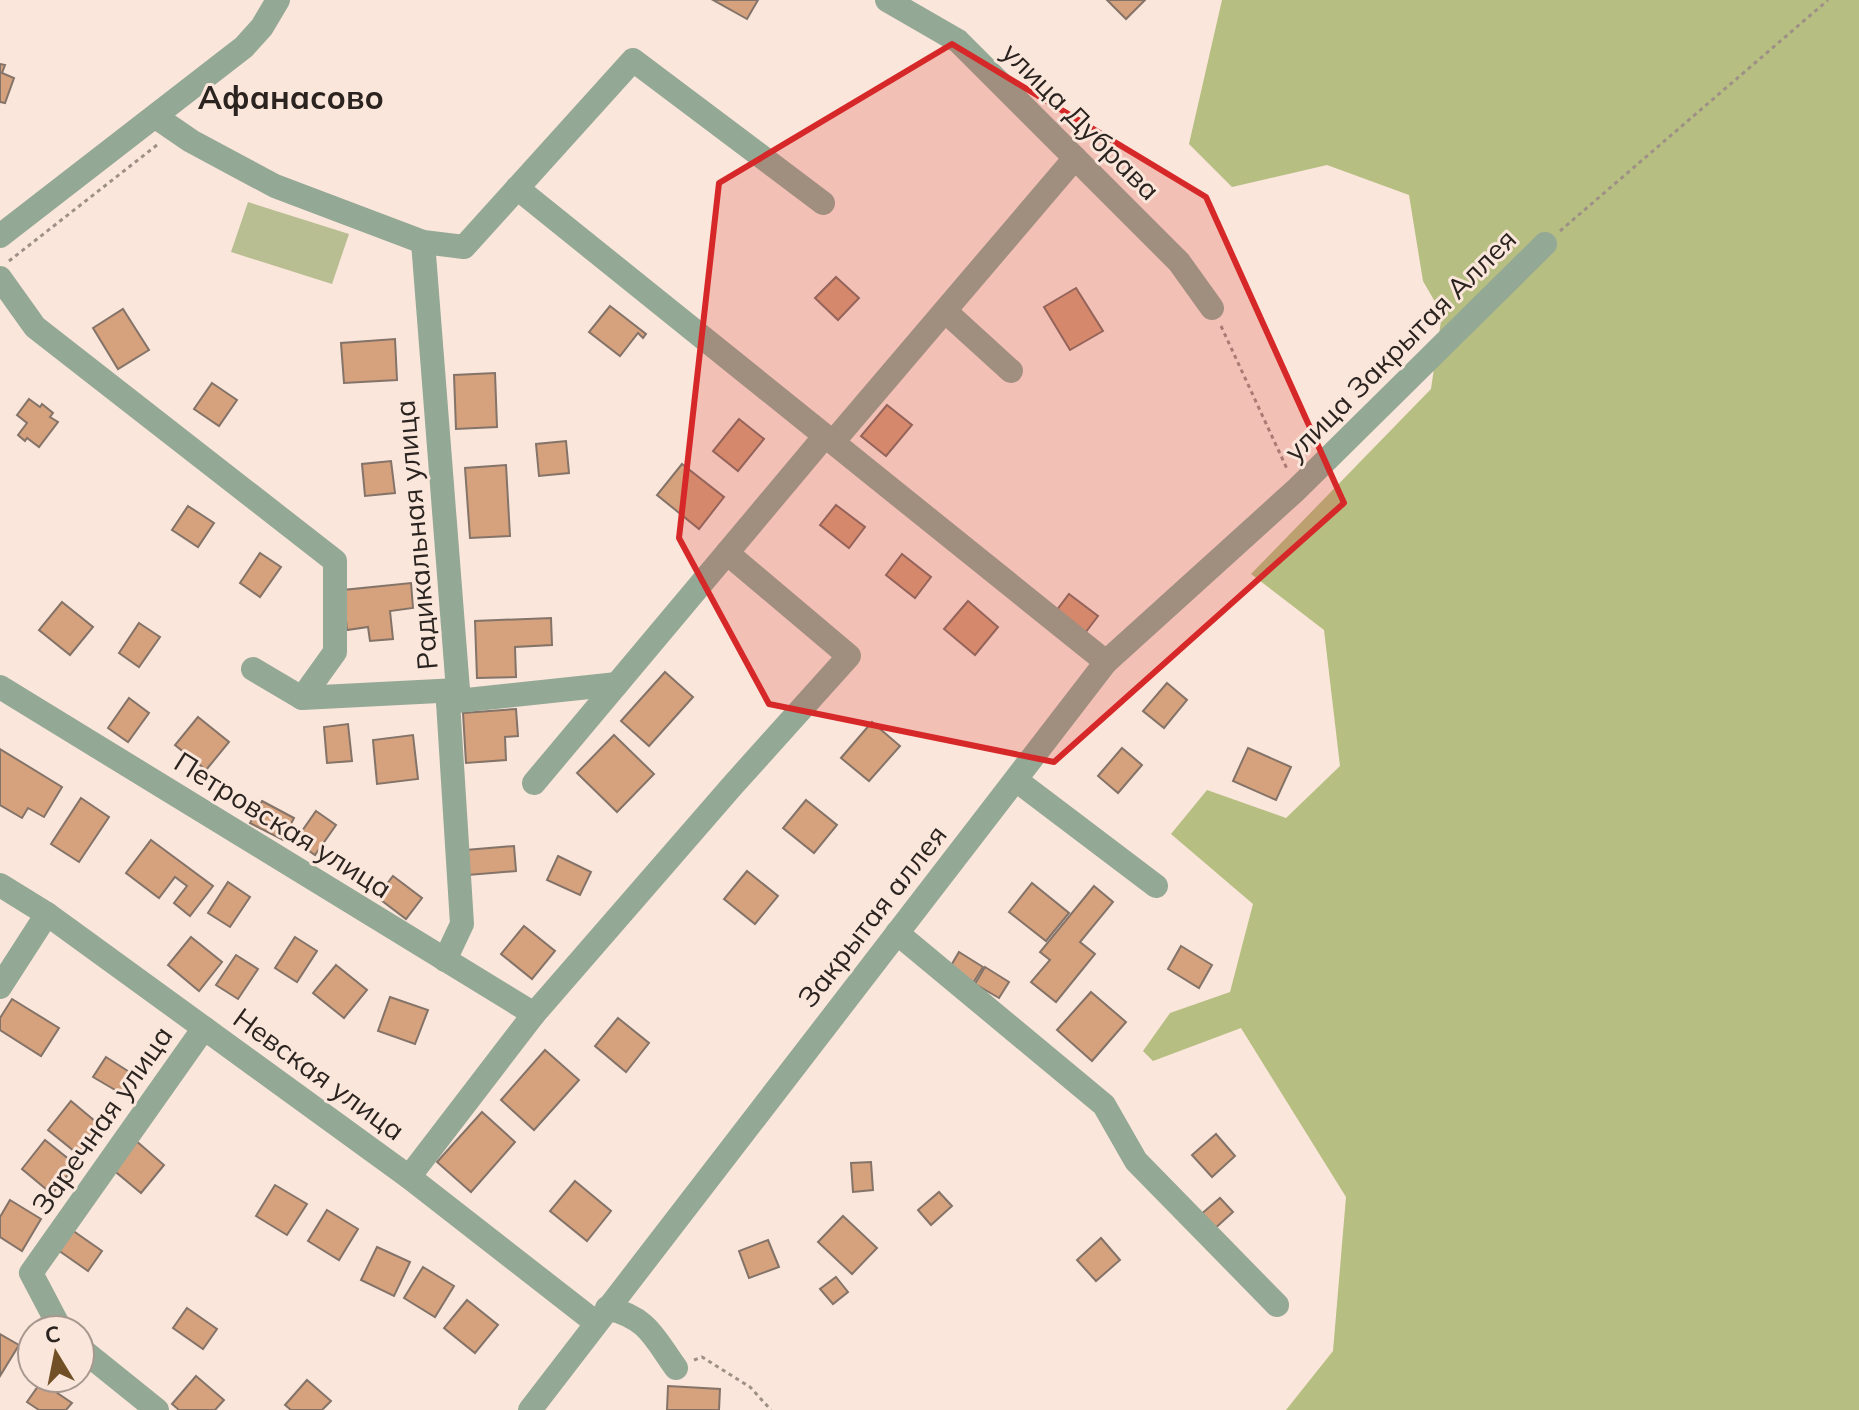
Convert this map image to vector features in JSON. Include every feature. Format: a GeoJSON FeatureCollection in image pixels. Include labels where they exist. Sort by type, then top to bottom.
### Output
{"type":"FeatureCollection","features":[{"type":"Feature","properties":{"kind":"street"},"geometry":{"type":"LineString","coordinates":[[0,236],[166,124],[244,47],[262,27],[278,0]]}},
{"type":"Feature","properties":{"kind":"street","name":"улица Дубрава"},"geometry":{"type":"LineString","coordinates":[[887,0],[958,41],[1179,262],[1212,308]]}},
{"type":"Feature","properties":{"kind":"street"},"geometry":{"type":"LineString","coordinates":[[166,124],[275,186],[423,242],[464,247],[633,60],[823,203]]}},
{"type":"Feature","properties":{"kind":"street"},"geometry":{"type":"LineString","coordinates":[[534,783],[727,553],[945,311],[1075,158]]}},
{"type":"Feature","properties":{"kind":"street"},"geometry":{"type":"LineString","coordinates":[[517,188],[1106,662]]}},
{"type":"Feature","properties":{"kind":"street","name":"Радикальная улица"},"geometry":{"type":"LineString","coordinates":[[423,242],[453,696],[462,924],[445,960]]}},
{"type":"Feature","properties":{"kind":"street","name":"улица Закрытая Аллея"},"geometry":{"type":"LineString","coordinates":[[1296,490],[1545,244]]}},
{"type":"Feature","properties":{"kind":"street"},"geometry":{"type":"LineString","coordinates":[[0,278],[35,327],[335,561],[335,652],[302,698]]}},
{"type":"Feature","properties":{"kind":"street"},"geometry":{"type":"LineString","coordinates":[[945,311],[1011,371]]}},
{"type":"Feature","properties":{"kind":"street","name":"Закрытая аллея"},"geometry":{"type":"LineString","coordinates":[[530,1410],[1106,662],[1296,490]]}},
{"type":"Feature","properties":{"kind":"street"},"geometry":{"type":"LineString","coordinates":[[409,1177],[534,1014],[849,656],[727,553]]}},
{"type":"Feature","properties":{"kind":"street"},"geometry":{"type":"LineString","coordinates":[[253,669],[302,698],[453,696],[617,684]]}},
{"type":"Feature","properties":{"kind":"street","name":"Петровская улица"},"geometry":{"type":"LineString","coordinates":[[0,687],[534,1014]]}},
{"type":"Feature","properties":{"kind":"street"},"geometry":{"type":"LineString","coordinates":[[1016,780],[1156,886]]}},
{"type":"Feature","properties":{"kind":"street","name":"Невская улица"},"geometry":{"type":"LineString","coordinates":[[0,885],[47,914],[601,1315],[626,1313],[644,1322],[676,1368]]}},
{"type":"Feature","properties":{"kind":"street"},"geometry":{"type":"LineString","coordinates":[[0,987],[47,914]]}},
{"type":"Feature","properties":{"kind":"street"},"geometry":{"type":"LineString","coordinates":[[897,933],[1104,1105],[1136,1161],[1277,1305]]}},
{"type":"Feature","properties":{"kind":"street","name":"Заречная улица"},"geometry":{"type":"LineString","coordinates":[[53,1314],[31,1273],[204,1028]]}},
{"type":"Feature","properties":{"kind":"street"},"geometry":{"type":"LineString","coordinates":[[96,1361],[157,1410]]}},
{"type":"Feature","properties":{"kind":"path"},"geometry":{"type":"LineString","coordinates":[[1545,244],[1828,0]]}},
{"type":"Feature","properties":{"kind":"path"},"geometry":{"type":"LineString","coordinates":[[0,268],[166,124]]}},
{"type":"Feature","properties":{"kind":"path"},"geometry":{"type":"LineString","coordinates":[[1212,308],[1296,490]]}},
{"type":"Feature","properties":{"kind":"path"},"geometry":{"type":"LineString","coordinates":[[676,1368],[702,1357],[750,1387],[771,1410]]}},
{"type":"Feature","properties":{"kind":"highlighted area"},"geometry":{"type":"Polygon","coordinates":[[[952,44],[1206,197],[1344,503],[1054,762],[769,704],[679,538],[719,183],[952,44]]]}},
{"type":"Feature","properties":{"kind":"green space"},"geometry":{"type":"Polygon","coordinates":[[[1222,0],[1859,0],[1859,1410],[1286,1410],[1333,1351],[1346,1197],[1241,1028],[1153,1061],[1143,1051],[1170,1013],[1230,992],[1253,904],[1171,834],[1207,790],[1286,818],[1340,766],[1324,630],[1251,574],[1431,389],[1442,314],[1423,281],[1409,195],[1327,165],[1232,187],[1189,144],[1222,0]]]}},
{"type":"Feature","properties":{"kind":"green space"},"geometry":{"type":"Polygon","coordinates":[[[248,202],[349,234],[332,284],[231,252],[248,202]]]}},
{"type":"Feature","properties":{"kind":"building"},"geometry":{"type":"Polygon","coordinates":[[[713,0],[758,0],[747,19],[713,0]]]}},
{"type":"Feature","properties":{"kind":"building"},"geometry":{"type":"Polygon","coordinates":[[[1107,0],[1145,0],[1126,19],[1107,0]]]}},
{"type":"Feature","properties":{"kind":"building"},"geometry":{"type":"Polygon","coordinates":[[[0,64],[5,65],[2,73],[14,78],[5,103],[0,102],[0,64]]]}},
{"type":"Feature","properties":{"kind":"building"},"geometry":{"type":"Polygon","coordinates":[[[836,277],[859,298],[838,320],[815,298],[836,277]]]}},
{"type":"Feature","properties":{"kind":"building"},"geometry":{"type":"Polygon","coordinates":[[[1076,288],[1103,331],[1070,350],[1044,307],[1076,288]]]}},
{"type":"Feature","properties":{"kind":"building"},"geometry":{"type":"Polygon","coordinates":[[[610,306],[646,334],[643,338],[638,333],[620,356],[589,332],[610,306]]]}},
{"type":"Feature","properties":{"kind":"building"},"geometry":{"type":"Polygon","coordinates":[[[123,309],[149,350],[118,369],[93,328],[123,309]]]}},
{"type":"Feature","properties":{"kind":"building"},"geometry":{"type":"Polygon","coordinates":[[[395,339],[397,380],[344,383],[341,343],[395,339]]]}},
{"type":"Feature","properties":{"kind":"building"},"geometry":{"type":"Polygon","coordinates":[[[495,373],[497,427],[456,429],[454,375],[495,373]]]}},
{"type":"Feature","properties":{"kind":"building"},"geometry":{"type":"Polygon","coordinates":[[[212,383],[237,400],[219,426],[194,409],[212,383]]]}},
{"type":"Feature","properties":{"kind":"building"},"geometry":{"type":"Polygon","coordinates":[[[29,399],[40,407],[42,404],[53,413],[50,417],[58,422],[39,447],[18,435],[27,423],[17,415],[29,399]]]}},
{"type":"Feature","properties":{"kind":"building"},"geometry":{"type":"Polygon","coordinates":[[[887,405],[912,425],[886,456],[861,436],[887,405]]]}},
{"type":"Feature","properties":{"kind":"building"},"geometry":{"type":"Polygon","coordinates":[[[739,419],[764,439],[738,471],[713,451],[739,419]]]}},
{"type":"Feature","properties":{"kind":"building"},"geometry":{"type":"Polygon","coordinates":[[[566,441],[569,473],[539,476],[536,444],[566,441]]]}},
{"type":"Feature","properties":{"kind":"building"},"geometry":{"type":"Polygon","coordinates":[[[391,461],[395,493],[365,496],[362,464],[391,461]]]}},
{"type":"Feature","properties":{"kind":"building"},"geometry":{"type":"Polygon","coordinates":[[[682,464],[724,497],[699,529],[657,495],[682,464]]]}},
{"type":"Feature","properties":{"kind":"building"},"geometry":{"type":"Polygon","coordinates":[[[506,465],[510,536],[470,538],[465,468],[506,465]]]}},
{"type":"Feature","properties":{"kind":"building"},"geometry":{"type":"Polygon","coordinates":[[[836,505],[865,527],[849,548],[820,525],[836,505]]]}},
{"type":"Feature","properties":{"kind":"building"},"geometry":{"type":"Polygon","coordinates":[[[188,506],[214,523],[198,547],[172,530],[188,506]]]}},
{"type":"Feature","properties":{"kind":"building"},"geometry":{"type":"Polygon","coordinates":[[[260,553],[281,567],[260,597],[240,583],[260,553]]]}},
{"type":"Feature","properties":{"kind":"building"},"geometry":{"type":"Polygon","coordinates":[[[902,554],[931,577],[915,598],[886,575],[902,554]]]}},
{"type":"Feature","properties":{"kind":"building"},"geometry":{"type":"Polygon","coordinates":[[[411,583],[413,608],[390,611],[393,639],[370,641],[368,627],[347,630],[343,590],[411,583]]]}},
{"type":"Feature","properties":{"kind":"building"},"geometry":{"type":"Polygon","coordinates":[[[1069,594],[1098,616],[1082,637],[1053,615],[1069,594]]]}},
{"type":"Feature","properties":{"kind":"building"},"geometry":{"type":"Polygon","coordinates":[[[968,601],[998,627],[975,655],[944,629],[968,601]]]}},
{"type":"Feature","properties":{"kind":"building"},"geometry":{"type":"Polygon","coordinates":[[[62,602],[93,627],[70,655],[39,630],[62,602]]]}},
{"type":"Feature","properties":{"kind":"building"},"geometry":{"type":"Polygon","coordinates":[[[551,618],[552,645],[515,647],[516,677],[477,678],[475,621],[551,618]]]}},
{"type":"Feature","properties":{"kind":"building"},"geometry":{"type":"Polygon","coordinates":[[[139,623],[160,637],[139,667],[119,653],[139,623]]]}},
{"type":"Feature","properties":{"kind":"building"},"geometry":{"type":"Polygon","coordinates":[[[665,672],[693,697],[649,746],[621,721],[665,672]]]}},
{"type":"Feature","properties":{"kind":"building"},"geometry":{"type":"Polygon","coordinates":[[[1167,683],[1187,700],[1164,728],[1143,711],[1167,683]]]}},
{"type":"Feature","properties":{"kind":"building"},"geometry":{"type":"Polygon","coordinates":[[[129,698],[149,713],[128,742],[108,728],[129,698]]]}},
{"type":"Feature","properties":{"kind":"building"},"geometry":{"type":"Polygon","coordinates":[[[516,709],[518,736],[505,737],[506,760],[466,763],[463,713],[516,709]]]}},
{"type":"Feature","properties":{"kind":"building"},"geometry":{"type":"Polygon","coordinates":[[[198,717],[229,742],[206,770],[175,745],[198,717]]]}},
{"type":"Feature","properties":{"kind":"building"},"geometry":{"type":"Polygon","coordinates":[[[872,722],[900,746],[869,781],[841,758],[872,722]]]}},
{"type":"Feature","properties":{"kind":"building"},"geometry":{"type":"Polygon","coordinates":[[[348,724],[352,761],[327,763],[324,727],[348,724]]]}},
{"type":"Feature","properties":{"kind":"building"},"geometry":{"type":"Polygon","coordinates":[[[413,735],[418,779],[377,784],[373,740],[413,735]]]}},
{"type":"Feature","properties":{"kind":"building"},"geometry":{"type":"Polygon","coordinates":[[[614,735],[654,774],[617,812],[577,773],[614,735]]]}},
{"type":"Feature","properties":{"kind":"building"},"geometry":{"type":"Polygon","coordinates":[[[1122,748],[1142,765],[1118,793],[1098,776],[1122,748]]]}},
{"type":"Feature","properties":{"kind":"building"},"geometry":{"type":"Polygon","coordinates":[[[1248,748],[1291,767],[1276,800],[1233,781],[1248,748]]]}},
{"type":"Feature","properties":{"kind":"building"},"geometry":{"type":"Polygon","coordinates":[[[0,749],[62,787],[44,817],[28,808],[22,818],[0,805],[0,749]]]}},
{"type":"Feature","properties":{"kind":"building"},"geometry":{"type":"Polygon","coordinates":[[[81,798],[109,817],[79,862],[51,844],[81,798]]]}},
{"type":"Feature","properties":{"kind":"building"},"geometry":{"type":"Polygon","coordinates":[[[806,800],[837,825],[814,853],[783,828],[806,800]]]}},
{"type":"Feature","properties":{"kind":"building"},"geometry":{"type":"Polygon","coordinates":[[[262,801],[294,818],[283,840],[250,823],[262,801]]]}},
{"type":"Feature","properties":{"kind":"building"},"geometry":{"type":"Polygon","coordinates":[[[316,811],[336,825],[315,855],[295,841],[316,811]]]}},
{"type":"Feature","properties":{"kind":"building"},"geometry":{"type":"Polygon","coordinates":[[[151,840],[213,886],[190,916],[174,903],[187,886],[175,877],[159,898],[126,873],[151,840]]]}},
{"type":"Feature","properties":{"kind":"building"},"geometry":{"type":"Polygon","coordinates":[[[514,846],[516,871],[468,875],[466,850],[514,846]]]}},
{"type":"Feature","properties":{"kind":"building"},"geometry":{"type":"Polygon","coordinates":[[[558,856],[591,872],[580,895],[547,880],[558,856]]]}},
{"type":"Feature","properties":{"kind":"building"},"geometry":{"type":"Polygon","coordinates":[[[747,871],[778,896],[755,924],[724,899],[747,871]]]}},
{"type":"Feature","properties":{"kind":"building"},"geometry":{"type":"Polygon","coordinates":[[[393,876],[422,898],[406,919],[377,897],[393,876]]]}},
{"type":"Feature","properties":{"kind":"building"},"geometry":{"type":"Polygon","coordinates":[[[228,882],[250,897],[230,927],[208,913],[228,882]]]}},
{"type":"Feature","properties":{"kind":"building"},"geometry":{"type":"Polygon","coordinates":[[[1032,883],[1069,913],[1046,941],[1009,912],[1032,883]]]}},
{"type":"Feature","properties":{"kind":"building"},"geometry":{"type":"Polygon","coordinates":[[[1094,886],[1113,902],[1080,942],[1095,954],[1056,1002],[1031,982],[1050,960],[1040,952],[1094,886]]]}},
{"type":"Feature","properties":{"kind":"building"},"geometry":{"type":"Polygon","coordinates":[[[524,926],[555,951],[532,979],[501,954],[524,926]]]}},
{"type":"Feature","properties":{"kind":"building"},"geometry":{"type":"Polygon","coordinates":[[[191,937],[222,962],[199,991],[168,965],[191,937]]]}},
{"type":"Feature","properties":{"kind":"building"},"geometry":{"type":"Polygon","coordinates":[[[295,937],[317,951],[297,982],[275,968],[295,937]]]}},
{"type":"Feature","properties":{"kind":"building"},"geometry":{"type":"Polygon","coordinates":[[[1181,946],[1212,965],[1199,988],[1168,969],[1181,946]]]}},
{"type":"Feature","properties":{"kind":"building"},"geometry":{"type":"Polygon","coordinates":[[[959,952],[983,967],[973,983],[949,969],[959,952]]]}},
{"type":"Feature","properties":{"kind":"building"},"geometry":{"type":"Polygon","coordinates":[[[236,955],[258,969],[238,999],[216,985],[236,955]]]}},
{"type":"Feature","properties":{"kind":"building"},"geometry":{"type":"Polygon","coordinates":[[[336,965],[367,990],[344,1018],[313,993],[336,965]]]}},
{"type":"Feature","properties":{"kind":"building"},"geometry":{"type":"Polygon","coordinates":[[[985,967],[1009,982],[999,998],[975,984],[985,967]]]}},
{"type":"Feature","properties":{"kind":"building"},"geometry":{"type":"Polygon","coordinates":[[[1091,992],[1126,1022],[1092,1061],[1057,1030],[1091,992]]]}},
{"type":"Feature","properties":{"kind":"building"},"geometry":{"type":"Polygon","coordinates":[[[390,997],[428,1010],[415,1044],[378,1031],[390,997]]]}},
{"type":"Feature","properties":{"kind":"building"},"geometry":{"type":"Polygon","coordinates":[[[12,999],[59,1028],[41,1056],[0,1030],[0,1018],[12,999]]]}},
{"type":"Feature","properties":{"kind":"building"},"geometry":{"type":"Polygon","coordinates":[[[618,1018],[649,1043],[626,1072],[595,1046],[618,1018]]]}},
{"type":"Feature","properties":{"kind":"building"},"geometry":{"type":"Polygon","coordinates":[[[545,1050],[579,1080],[534,1130],[501,1100],[545,1050]]]}},
{"type":"Feature","properties":{"kind":"building"},"geometry":{"type":"Polygon","coordinates":[[[106,1057],[134,1075],[122,1094],[93,1077],[106,1057]]]}},
{"type":"Feature","properties":{"kind":"building"},"geometry":{"type":"Polygon","coordinates":[[[71,1101],[102,1127],[79,1155],[48,1130],[71,1101]]]}},
{"type":"Feature","properties":{"kind":"building"},"geometry":{"type":"Polygon","coordinates":[[[482,1112],[515,1142],[471,1192],[437,1162],[482,1112]]]}},
{"type":"Feature","properties":{"kind":"building"},"geometry":{"type":"Polygon","coordinates":[[[1216,1134],[1235,1156],[1212,1177],[1192,1155],[1216,1134]]]}},
{"type":"Feature","properties":{"kind":"building"},"geometry":{"type":"Polygon","coordinates":[[[134,1139],[164,1165],[141,1193],[111,1168],[134,1139]]]}},
{"type":"Feature","properties":{"kind":"building"},"geometry":{"type":"Polygon","coordinates":[[[45,1140],[76,1165],[52,1194],[22,1169],[45,1140]]]}},
{"type":"Feature","properties":{"kind":"building"},"geometry":{"type":"Polygon","coordinates":[[[871,1162],[873,1190],[853,1192],[851,1163],[871,1162]]]}},
{"type":"Feature","properties":{"kind":"building"},"geometry":{"type":"Polygon","coordinates":[[[575,1181],[611,1211],[587,1241],[550,1211],[575,1181]]]}},
{"type":"Feature","properties":{"kind":"building"},"geometry":{"type":"Polygon","coordinates":[[[275,1185],[307,1204],[287,1235],[256,1216],[275,1185]]]}},
{"type":"Feature","properties":{"kind":"building"},"geometry":{"type":"Polygon","coordinates":[[[939,1192],[952,1206],[931,1225],[918,1210],[939,1192]]]}},
{"type":"Feature","properties":{"kind":"building"},"geometry":{"type":"Polygon","coordinates":[[[1220,1198],[1233,1212],[1212,1231],[1199,1216],[1220,1198]]]}},
{"type":"Feature","properties":{"kind":"building"},"geometry":{"type":"Polygon","coordinates":[[[10,1200],[41,1219],[22,1251],[0,1237],[0,1217],[10,1200]]]}},
{"type":"Feature","properties":{"kind":"building"},"geometry":{"type":"Polygon","coordinates":[[[327,1210],[358,1229],[339,1260],[308,1241],[327,1210]]]}},
{"type":"Feature","properties":{"kind":"building"},"geometry":{"type":"Polygon","coordinates":[[[843,1216],[877,1248],[852,1274],[818,1242],[843,1216]]]}},
{"type":"Feature","properties":{"kind":"building"},"geometry":{"type":"Polygon","coordinates":[[[72,1230],[102,1251],[88,1271],[58,1250],[72,1230]]]}},
{"type":"Feature","properties":{"kind":"building"},"geometry":{"type":"Polygon","coordinates":[[[1101,1238],[1120,1260],[1096,1281],[1077,1260],[1101,1238]]]}},
{"type":"Feature","properties":{"kind":"building"},"geometry":{"type":"Polygon","coordinates":[[[768,1240],[779,1267],[749,1278],[739,1251],[768,1240]]]}},
{"type":"Feature","properties":{"kind":"building"},"geometry":{"type":"Polygon","coordinates":[[[377,1247],[410,1262],[394,1296],[361,1280],[377,1247]]]}},
{"type":"Feature","properties":{"kind":"building"},"geometry":{"type":"Polygon","coordinates":[[[423,1267],[454,1286],[435,1317],[404,1298],[423,1267]]]}},
{"type":"Feature","properties":{"kind":"building"},"geometry":{"type":"Polygon","coordinates":[[[836,1277],[848,1292],[833,1304],[820,1289],[836,1277]]]}},
{"type":"Feature","properties":{"kind":"building"},"geometry":{"type":"Polygon","coordinates":[[[467,1300],[498,1325],[475,1353],[444,1328],[467,1300]]]}},
{"type":"Feature","properties":{"kind":"building"},"geometry":{"type":"Polygon","coordinates":[[[187,1308],[217,1329],[203,1349],[173,1328],[187,1308]]]}},
{"type":"Feature","properties":{"kind":"building"},"geometry":{"type":"Polygon","coordinates":[[[0,1334],[16,1343],[16,1350],[0,1376],[0,1334]]]}},
{"type":"Feature","properties":{"kind":"building"},"geometry":{"type":"Polygon","coordinates":[[[196,1376],[224,1400],[215,1410],[179,1410],[172,1404],[196,1376]]]}},
{"type":"Feature","properties":{"kind":"building"},"geometry":{"type":"Polygon","coordinates":[[[307,1380],[331,1401],[322,1410],[291,1410],[285,1405],[307,1380]]]}},
{"type":"Feature","properties":{"kind":"building"},"geometry":{"type":"Polygon","coordinates":[[[668,1386],[720,1389],[719,1410],[667,1410],[668,1386]]]}},
{"type":"Feature","properties":{"kind":"building"},"geometry":{"type":"Polygon","coordinates":[[[33,1394],[59,1394],[72,1403],[66,1410],[39,1410],[27,1402],[33,1394]]]}},
{"type":"Feature","properties":{"kind":"district","name":"Афанасово"},"geometry":{"type":"Point","coordinates":[291,98]}}]}
